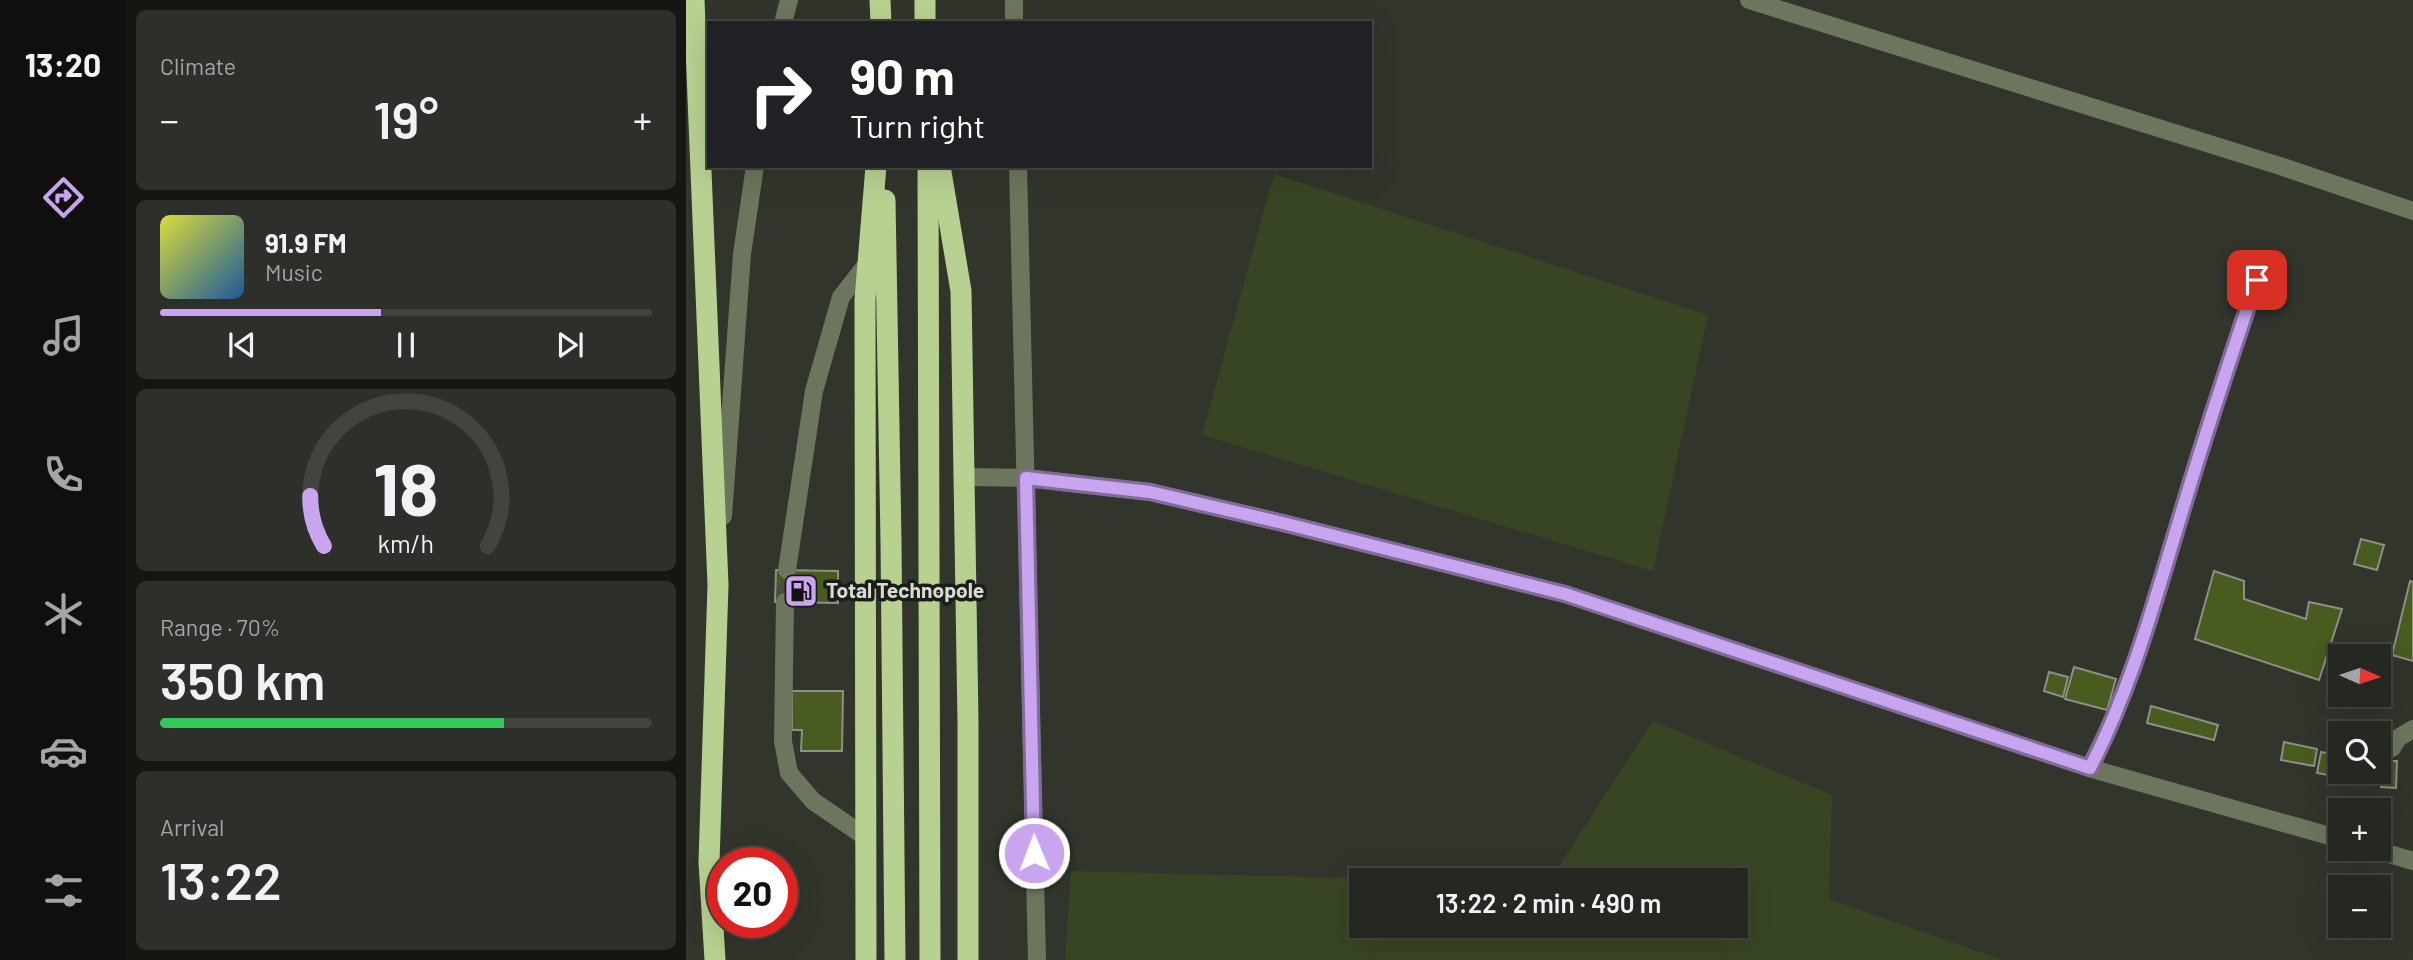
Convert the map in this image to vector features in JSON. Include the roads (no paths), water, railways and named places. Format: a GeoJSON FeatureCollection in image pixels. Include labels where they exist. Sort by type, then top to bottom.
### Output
{"type":"FeatureCollection","features":[{"type":"Feature","properties":{"kind":"highway"},"geometry":{"type":"LineString","coordinates":[[694,0],[718,585],[709,862],[715,960]]}},
{"type":"Feature","properties":{"kind":"highway"},"geometry":{"type":"LineString","coordinates":[[880,0],[881,21]]}},
{"type":"Feature","properties":{"kind":"highway"},"geometry":{"type":"LineString","coordinates":[[925,0],[925,21]]}},
{"type":"Feature","properties":{"kind":"highway"},"geometry":{"type":"LineString","coordinates":[[866,960],[865,300],[876,168]]}},
{"type":"Feature","properties":{"kind":"highway"},"geometry":{"type":"LineString","coordinates":[[884,168],[895,960]]}},
{"type":"Feature","properties":{"kind":"highway"},"geometry":{"type":"LineString","coordinates":[[928,168],[930,960]]}},
{"type":"Feature","properties":{"kind":"highway"},"geometry":{"type":"LineString","coordinates":[[940,168],[961,291],[968,960]]}},
{"type":"Feature","properties":{"kind":"lane"},"geometry":{"type":"LineString","coordinates":[[784,21],[789,0]]}},
{"type":"Feature","properties":{"kind":"lane"},"geometry":{"type":"LineString","coordinates":[[1014,0],[1014,21]]}},
{"type":"Feature","properties":{"kind":"lane"},"geometry":{"type":"LineString","coordinates":[[1749,0],[2228,149],[2413,211]]}},
{"type":"Feature","properties":{"kind":"lane"},"geometry":{"type":"LineString","coordinates":[[718,585],[742,254],[755,168]]}},
{"type":"Feature","properties":{"kind":"lane"},"geometry":{"type":"LineString","coordinates":[[1018,168],[1037,960]]}},
{"type":"Feature","properties":{"kind":"lane"},"geometry":{"type":"LineString","coordinates":[[787,570],[814,391],[841,297],[867,264]]}},
{"type":"Feature","properties":{"kind":"lane"},"geometry":{"type":"LineString","coordinates":[[2090,768],[2108,732],[2151,617],[2214,403],[2257,280]]}},
{"type":"Feature","properties":{"kind":"lane"},"geometry":{"type":"LineString","coordinates":[[964,477],[1026,478],[1150,492],[1565,594],[2090,768],[2328,835]]}},
{"type":"Feature","properties":{"kind":"lane"},"geometry":{"type":"LineString","coordinates":[[785,602],[783,741],[789,773],[813,801],[866,838]]}},
{"type":"Feature","properties":{"kind":"lane"},"geometry":{"type":"LineString","coordinates":[[2392,748],[2398,738],[2413,729]]}},
{"type":"Feature","properties":{"kind":"lane"},"geometry":{"type":"LineString","coordinates":[[2391,855],[2413,861]]}},
{"type":"Feature","properties":{"kind":"tunnel"},"geometry":{"type":"LineString","coordinates":[[785,602],[787,570]]}},
{"type":"Feature","properties":{"kind":"place","name":"Total Technopole"},"geometry":{"type":"Point","coordinates":[801,591]}}]}
